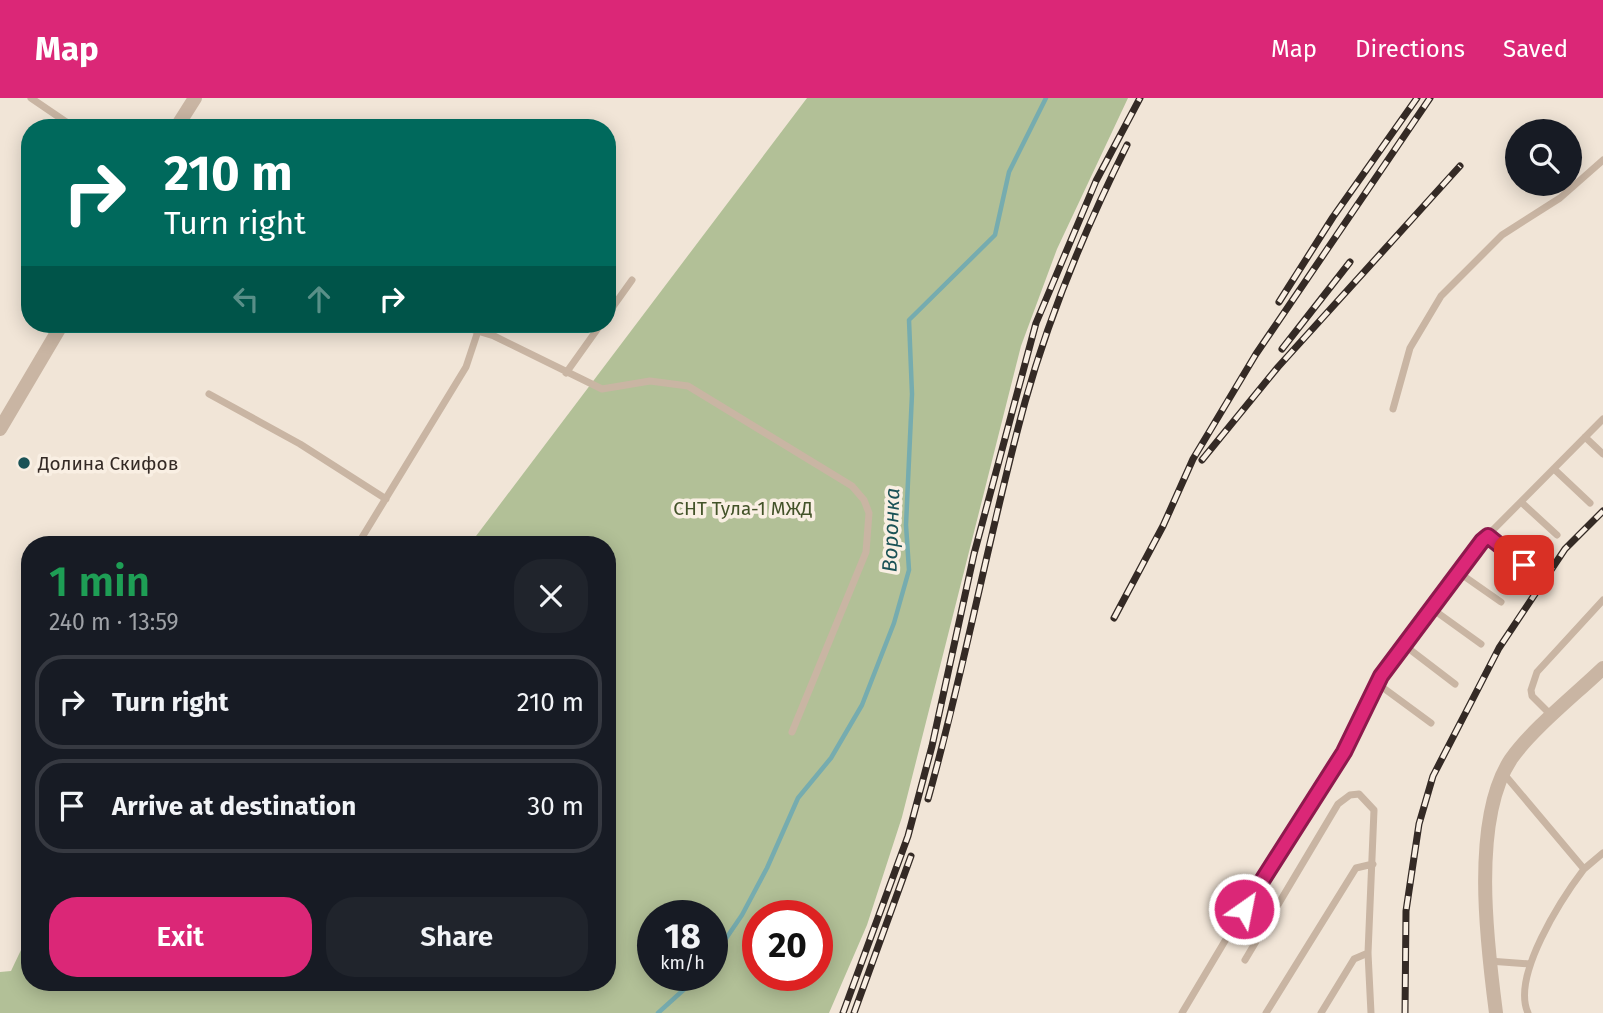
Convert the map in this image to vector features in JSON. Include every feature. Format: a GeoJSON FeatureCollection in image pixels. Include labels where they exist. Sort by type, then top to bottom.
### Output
{"type":"FeatureCollection","features":[{"type":"Feature","properties":{"kind":"street"},"geometry":{"type":"LineString","coordinates":[[182,119],[195,98]]}},
{"type":"Feature","properties":{"kind":"street"},"geometry":{"type":"LineString","coordinates":[[0,429],[57,333]]}},
{"type":"Feature","properties":{"kind":"street"},"geometry":{"type":"LineString","coordinates":[[1496,1013],[1489,961],[1486,840],[1492,806],[1511,760],[1603,668]]}},
{"type":"Feature","properties":{"kind":"lane"},"geometry":{"type":"LineString","coordinates":[[31,98],[62,119]]}},
{"type":"Feature","properties":{"kind":"lane"},"geometry":{"type":"LineString","coordinates":[[1393,408],[1410,348],[1441,296],[1502,235],[1560,198],[1603,160]]}},
{"type":"Feature","properties":{"kind":"lane"},"geometry":{"type":"LineString","coordinates":[[616,302],[632,280]]}},
{"type":"Feature","properties":{"kind":"lane"},"geometry":{"type":"LineString","coordinates":[[363,536],[467,367],[477,333]]}},
{"type":"Feature","properties":{"kind":"lane"},"geometry":{"type":"LineString","coordinates":[[484,333],[602,389],[650,381],[688,386],[811,459],[852,486],[864,500],[870,529],[863,561],[792,732]]}},
{"type":"Feature","properties":{"kind":"lane"},"geometry":{"type":"LineString","coordinates":[[566,373],[595,333]]}},
{"type":"Feature","properties":{"kind":"lane"},"geometry":{"type":"LineString","coordinates":[[209,394],[300,444],[386,499]]}},
{"type":"Feature","properties":{"kind":"lane"},"geometry":{"type":"LineString","coordinates":[[1182,1013],[1244,909],[1344,752],[1378,684],[1404,645],[1488,536],[1603,419]]}},
{"type":"Feature","properties":{"kind":"lane"},"geometry":{"type":"LineString","coordinates":[[1586,437],[1603,454]]}},
{"type":"Feature","properties":{"kind":"lane"},"geometry":{"type":"LineString","coordinates":[[1554,468],[1590,503]]}},
{"type":"Feature","properties":{"kind":"lane"},"geometry":{"type":"LineString","coordinates":[[1521,502],[1557,534]]}},
{"type":"Feature","properties":{"kind":"lane"},"geometry":{"type":"LineString","coordinates":[[1488,536],[1524,565]]}},
{"type":"Feature","properties":{"kind":"lane"},"geometry":{"type":"LineString","coordinates":[[1458,572],[1501,602]]}},
{"type":"Feature","properties":{"kind":"lane"},"geometry":{"type":"LineString","coordinates":[[1552,717],[1532,696],[1534,676],[1603,600]]}},
{"type":"Feature","properties":{"kind":"lane"},"geometry":{"type":"LineString","coordinates":[[1431,608],[1481,644]]}},
{"type":"Feature","properties":{"kind":"lane"},"geometry":{"type":"LineString","coordinates":[[1404,645],[1455,684]]}},
{"type":"Feature","properties":{"kind":"lane"},"geometry":{"type":"LineString","coordinates":[[1378,684],[1431,723]]}},
{"type":"Feature","properties":{"kind":"lane"},"geometry":{"type":"LineString","coordinates":[[1504,774],[1584,869]]}},
{"type":"Feature","properties":{"kind":"lane"},"geometry":{"type":"LineString","coordinates":[[1245,960],[1338,804],[1350,795],[1359,794],[1374,810],[1368,953],[1371,1013]]}},
{"type":"Feature","properties":{"kind":"lane"},"geometry":{"type":"LineString","coordinates":[[1528,1013],[1524,1006],[1530,964],[1559,902],[1584,869],[1603,852]]}},
{"type":"Feature","properties":{"kind":"lane"},"geometry":{"type":"LineString","coordinates":[[1266,1013],[1356,868],[1373,864]]}},
{"type":"Feature","properties":{"kind":"lane"},"geometry":{"type":"LineString","coordinates":[[1321,1013],[1354,959],[1368,953]]}},
{"type":"Feature","properties":{"kind":"lane"},"geometry":{"type":"LineString","coordinates":[[1489,961],[1530,964]]}},
{"type":"Feature","properties":{"kind":"green space","name":"СНТ Тула-1 МЖД"},"geometry":{"type":"Polygon","coordinates":[[[807,98],[1128,98],[1057,249],[1021,346],[902,817],[867,925],[829,1013],[0,1013],[0,972],[11,971],[21,950],[21,991],[616,991],[616,536],[476,536],[807,98]]]}},
{"type":"Feature","properties":{"kind":"waterway","name":"Воронка"},"geometry":{"type":"LineString","coordinates":[[728,936],[767,868],[798,798],[831,758],[862,705],[894,623],[909,570],[906,525],[912,394],[909,320],[995,235],[1009,172],[1046,98]]}},
{"type":"Feature","properties":{"kind":"waterway","name":"Воронка"},"geometry":{"type":"LineString","coordinates":[[658,1013],[682,991]]}},
{"type":"Feature","properties":{"kind":"railway"},"geometry":{"type":"LineString","coordinates":[[843,1013],[908,836],[932,746],[974,554],[1036,323],[1096,181],[1140,98]]}},
{"type":"Feature","properties":{"kind":"railway"},"geometry":{"type":"LineString","coordinates":[[1279,302],[1333,217],[1417,98]]}},
{"type":"Feature","properties":{"kind":"railway"},"geometry":{"type":"LineString","coordinates":[[1114,618],[1163,526],[1193,459],[1256,354],[1430,98]]}},
{"type":"Feature","properties":{"kind":"railway"},"geometry":{"type":"LineString","coordinates":[[928,799],[1012,451],[1035,369],[1070,271],[1127,145]]}},
{"type":"Feature","properties":{"kind":"railway"},"geometry":{"type":"LineString","coordinates":[[1202,460],[1278,367],[1460,166]]}},
{"type":"Feature","properties":{"kind":"railway"},"geometry":{"type":"LineString","coordinates":[[1282,349],[1350,262]]}},
{"type":"Feature","properties":{"kind":"railway"},"geometry":{"type":"LineString","coordinates":[[1405,1013],[1406,911],[1419,824],[1433,776],[1499,648],[1565,549],[1603,511]]}},
{"type":"Feature","properties":{"kind":"railway"},"geometry":{"type":"LineString","coordinates":[[854,1013],[911,856]]}},
{"type":"Feature","properties":{"kind":"place","name":"Долина Скифов"},"geometry":{"type":"Point","coordinates":[24,463]}},
{"type":"Feature","properties":{"kind":"route"},"geometry":{"type":"LineString","coordinates":[[1244,909],[1344,752],[1381,676],[1482,541],[1488,536],[1524,565]]}}]}
